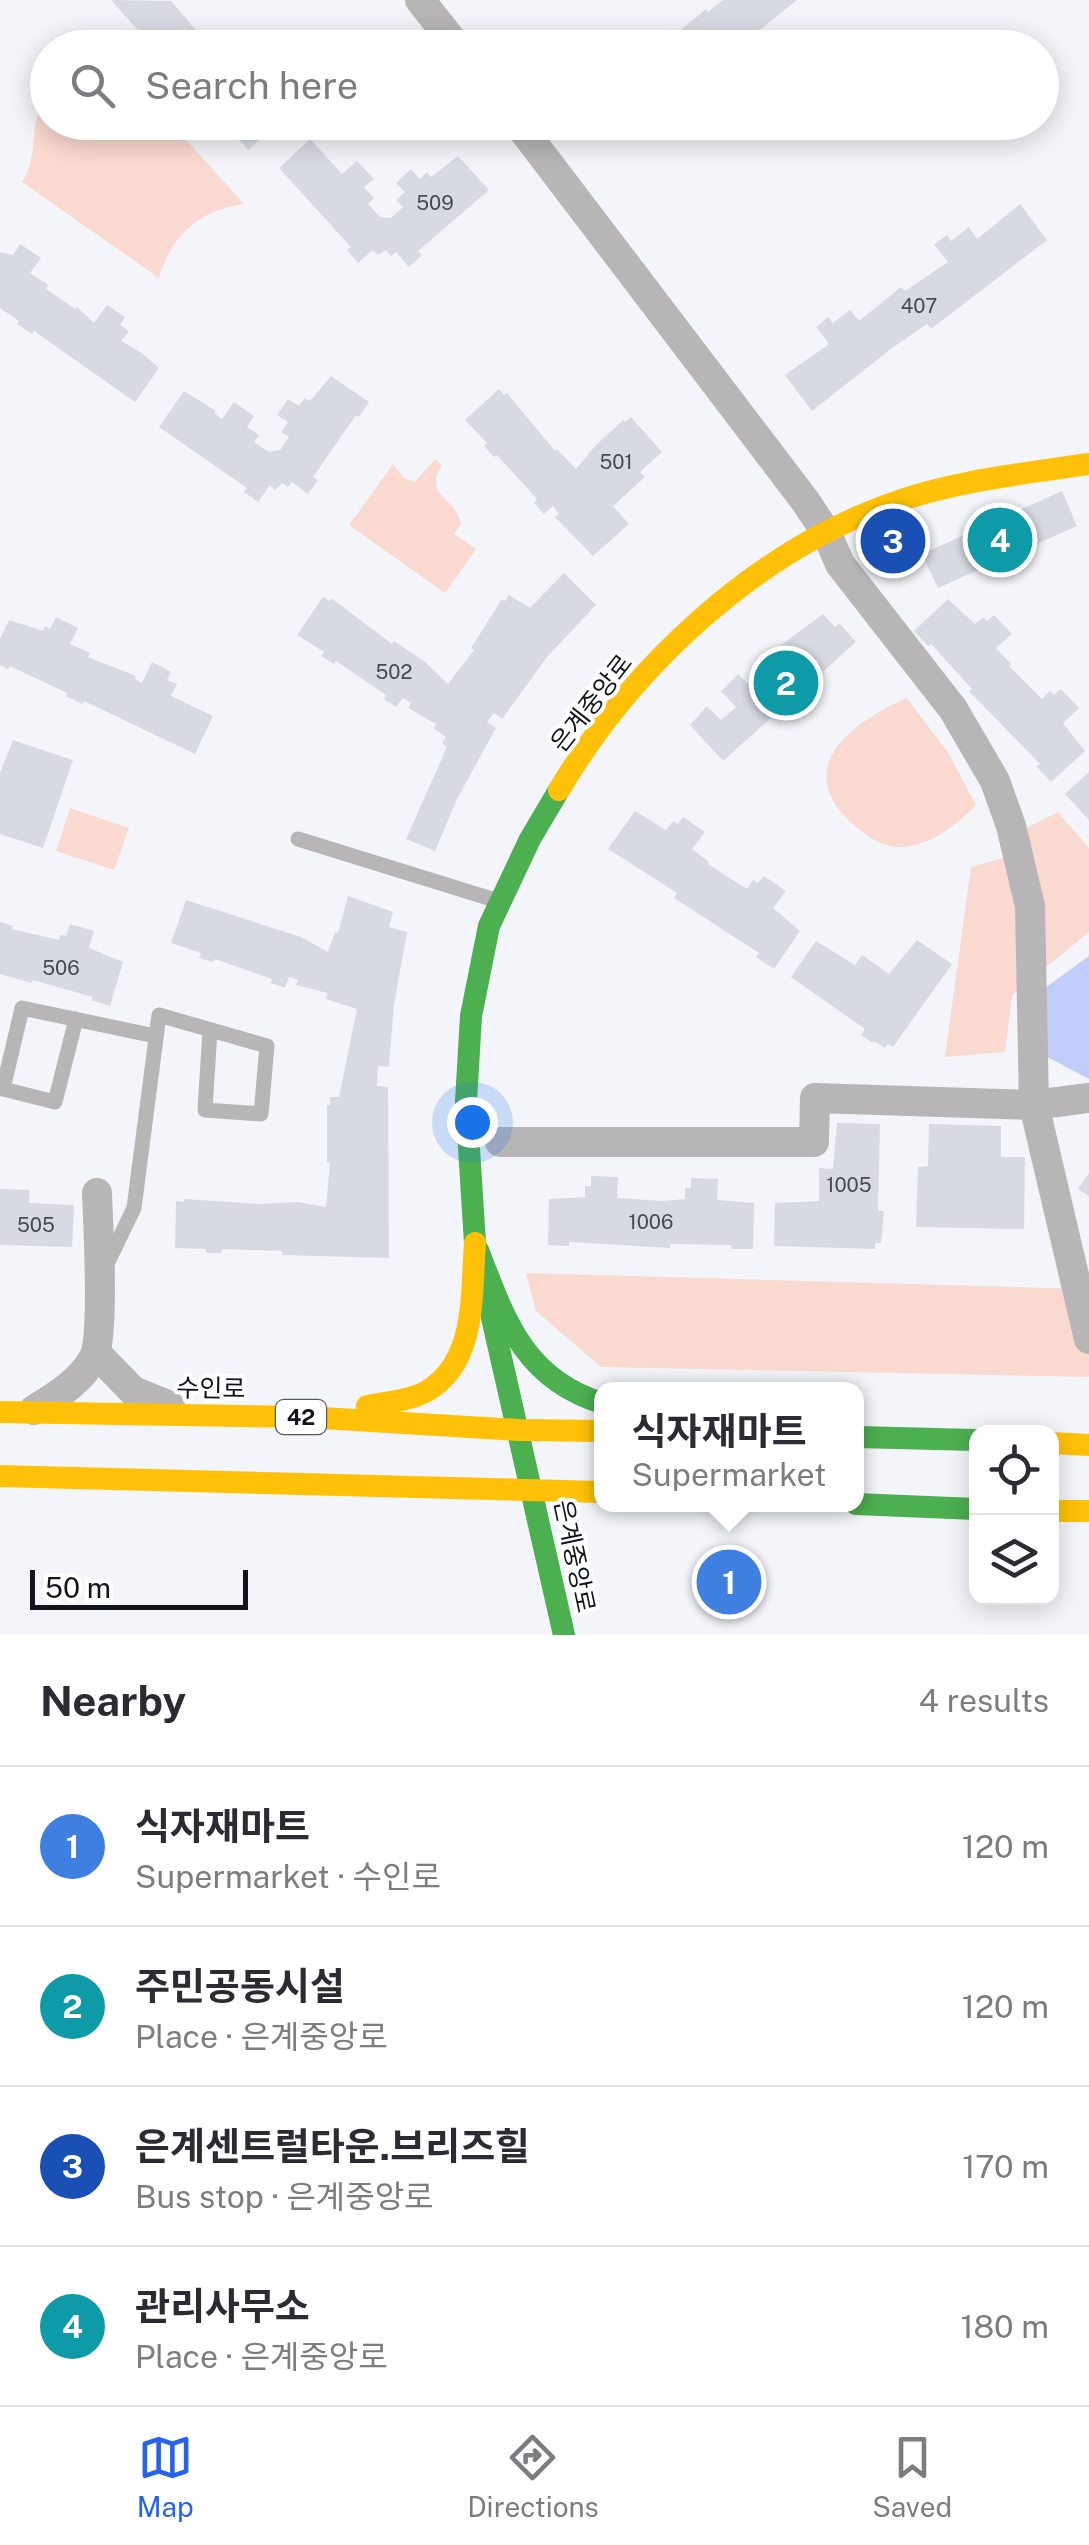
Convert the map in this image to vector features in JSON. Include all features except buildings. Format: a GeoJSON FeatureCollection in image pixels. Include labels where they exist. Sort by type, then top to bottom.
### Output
{"type":"FeatureCollection","features":[{"type":"Feature","properties":{"kind":"main road","name":"은계중앙로"},"geometry":{"type":"LineString","coordinates":[[564,1635],[475,1243],[466,1076],[471,1015],[498,901],[576,764],[616,708],[686,632],[731,594],[775,563],[863,515],[965,485],[1089,464]]}},
{"type":"Feature","properties":{"kind":"main road"},"geometry":{"type":"LineString","coordinates":[[475,1243],[505,1318],[528,1360],[575,1393],[594,1400]]}},
{"type":"Feature","properties":{"kind":"main road"},"geometry":{"type":"LineString","coordinates":[[306,1417],[413,1396],[439,1384],[450,1373],[466,1342],[475,1243]]}},
{"type":"Feature","properties":{"kind":"main road","name":"수인로"},"geometry":{"type":"LineString","coordinates":[[0,1412],[306,1417],[518,1430],[594,1430]]}},
{"type":"Feature","properties":{"kind":"main road"},"geometry":{"type":"LineString","coordinates":[[864,1436],[969,1440]]}},
{"type":"Feature","properties":{"kind":"main road"},"geometry":{"type":"LineString","coordinates":[[1059,1444],[1089,1445]]}},
{"type":"Feature","properties":{"kind":"main road"},"geometry":{"type":"LineString","coordinates":[[0,1476],[594,1492]]}},
{"type":"Feature","properties":{"kind":"main road"},"geometry":{"type":"LineString","coordinates":[[864,1504],[969,1509]]}},
{"type":"Feature","properties":{"kind":"main road"},"geometry":{"type":"LineString","coordinates":[[1059,1511],[1089,1511]]}},
{"type":"Feature","properties":{"kind":"street"},"geometry":{"type":"LineString","coordinates":[[420,0],[444,30]]}},
{"type":"Feature","properties":{"kind":"street"},"geometry":{"type":"LineString","coordinates":[[531,140],[827,534],[840,564],[953,709],[995,782],[1011,826],[1030,906],[1034,1105],[1089,1339]]}},
{"type":"Feature","properties":{"kind":"street"},"geometry":{"type":"LineString","coordinates":[[500,1142],[814,1142],[814,1098],[1034,1105],[1089,1098]]}},
{"type":"Feature","properties":{"kind":"street"},"geometry":{"type":"LineString","coordinates":[[31,1412],[71,1386],[97,1354],[97,1193]]}},
{"type":"Feature","properties":{"kind":"street"},"geometry":{"type":"LineString","coordinates":[[97,1354],[133,1390],[191,1415]]}},
{"type":"Feature","properties":{"kind":"lane"},"geometry":{"type":"LineString","coordinates":[[298,839],[498,901]]}},
{"type":"Feature","properties":{"kind":"lane"},"geometry":{"type":"LineString","coordinates":[[76,1019],[55,1102],[4,1089],[22,1008],[76,1019],[155,1036]]}},
{"type":"Feature","properties":{"kind":"lane"},"geometry":{"type":"LineString","coordinates":[[100,1282],[134,1208],[158,1014],[266,1046],[262,1114],[205,1110],[210,1030]]}},
{"type":"Feature","properties":{"kind":"shaded area"},"geometry":{"type":"Polygon","coordinates":[[[34,140],[186,140],[244,204],[214,212],[190,227],[171,249],[159,278],[22,182],[34,140]]]}},
{"type":"Feature","properties":{"kind":"shaded area"},"geometry":{"type":"Polygon","coordinates":[[[435,459],[442,465],[437,475],[438,490],[461,523],[454,534],[476,549],[445,593],[349,525],[393,464],[404,478],[415,482],[435,459]]]}},
{"type":"Feature","properties":{"kind":"shaded area"},"geometry":{"type":"Polygon","coordinates":[[[907,698],[949,754],[976,805],[934,838],[896,847],[865,834],[836,805],[827,785],[827,767],[848,734],[907,698]]]}},
{"type":"Feature","properties":{"kind":"shaded area"},"geometry":{"type":"Polygon","coordinates":[[[70,808],[129,828],[114,870],[56,851],[70,808]]]}},
{"type":"Feature","properties":{"kind":"shaded area"},"geometry":{"type":"Polygon","coordinates":[[[1058,812],[1089,848],[1089,932],[1012,995],[1005,1052],[945,1057],[971,867],[1014,855],[1026,828],[1058,812]]]}},
{"type":"Feature","properties":{"kind":"shaded area"},"geometry":{"type":"Polygon","coordinates":[[[526,1273],[1089,1289],[1089,1377],[601,1367],[536,1311],[526,1273]]]}},
{"type":"Feature","properties":{"kind":"water"},"geometry":{"type":"Polygon","coordinates":[[[1089,956],[1089,1079],[1029,1047],[1041,991],[1089,956]]]}},
{"type":"Feature","properties":{"kind":"traffic: fast"},"geometry":{"type":"LineString","coordinates":[[559,790],[530,839],[489,926],[471,1016],[466,1101],[475,1243],[564,1635]]}},
{"type":"Feature","properties":{"kind":"traffic: fast"},"geometry":{"type":"LineString","coordinates":[[478,1250],[521,1344],[554,1379],[594,1400]]}},
{"type":"Feature","properties":{"kind":"traffic: fast"},"geometry":{"type":"LineString","coordinates":[[864,1437],[969,1440]]}},
{"type":"Feature","properties":{"kind":"traffic: fast"},"geometry":{"type":"LineString","coordinates":[[864,1504],[969,1509]]}},
{"type":"Feature","properties":{"kind":"traffic: slow"},"geometry":{"type":"LineString","coordinates":[[559,790],[589,744],[659,659],[700,620],[789,553],[837,527],[912,497],[987,479],[1089,464]]}},
{"type":"Feature","properties":{"kind":"traffic: slow"},"geometry":{"type":"LineString","coordinates":[[367,1406],[427,1391],[455,1363],[468,1325],[475,1243]]}},
{"type":"Feature","properties":{"kind":"traffic: slow"},"geometry":{"type":"LineString","coordinates":[[0,1412],[306,1417],[594,1431]]}},
{"type":"Feature","properties":{"kind":"traffic: slow"},"geometry":{"type":"LineString","coordinates":[[1059,1443],[1089,1445]]}},
{"type":"Feature","properties":{"kind":"traffic: slow"},"geometry":{"type":"LineString","coordinates":[[0,1476],[594,1492]]}},
{"type":"Feature","properties":{"kind":"traffic: slow"},"geometry":{"type":"LineString","coordinates":[[1059,1511],[1089,1511]]}},
{"type":"Feature","properties":{"kind":"place","name":"관리사무소"},"geometry":{"type":"Point","coordinates":[1000,540]}},
{"type":"Feature","properties":{"kind":"place","name":"은계센트럴타운.브리즈힐"},"geometry":{"type":"Point","coordinates":[893,541]}},
{"type":"Feature","properties":{"kind":"place","name":"주민공동시설"},"geometry":{"type":"Point","coordinates":[786,683]}},
{"type":"Feature","properties":{"kind":"place","name":"식자재마트"},"geometry":{"type":"Point","coordinates":[729,1582]}}]}
